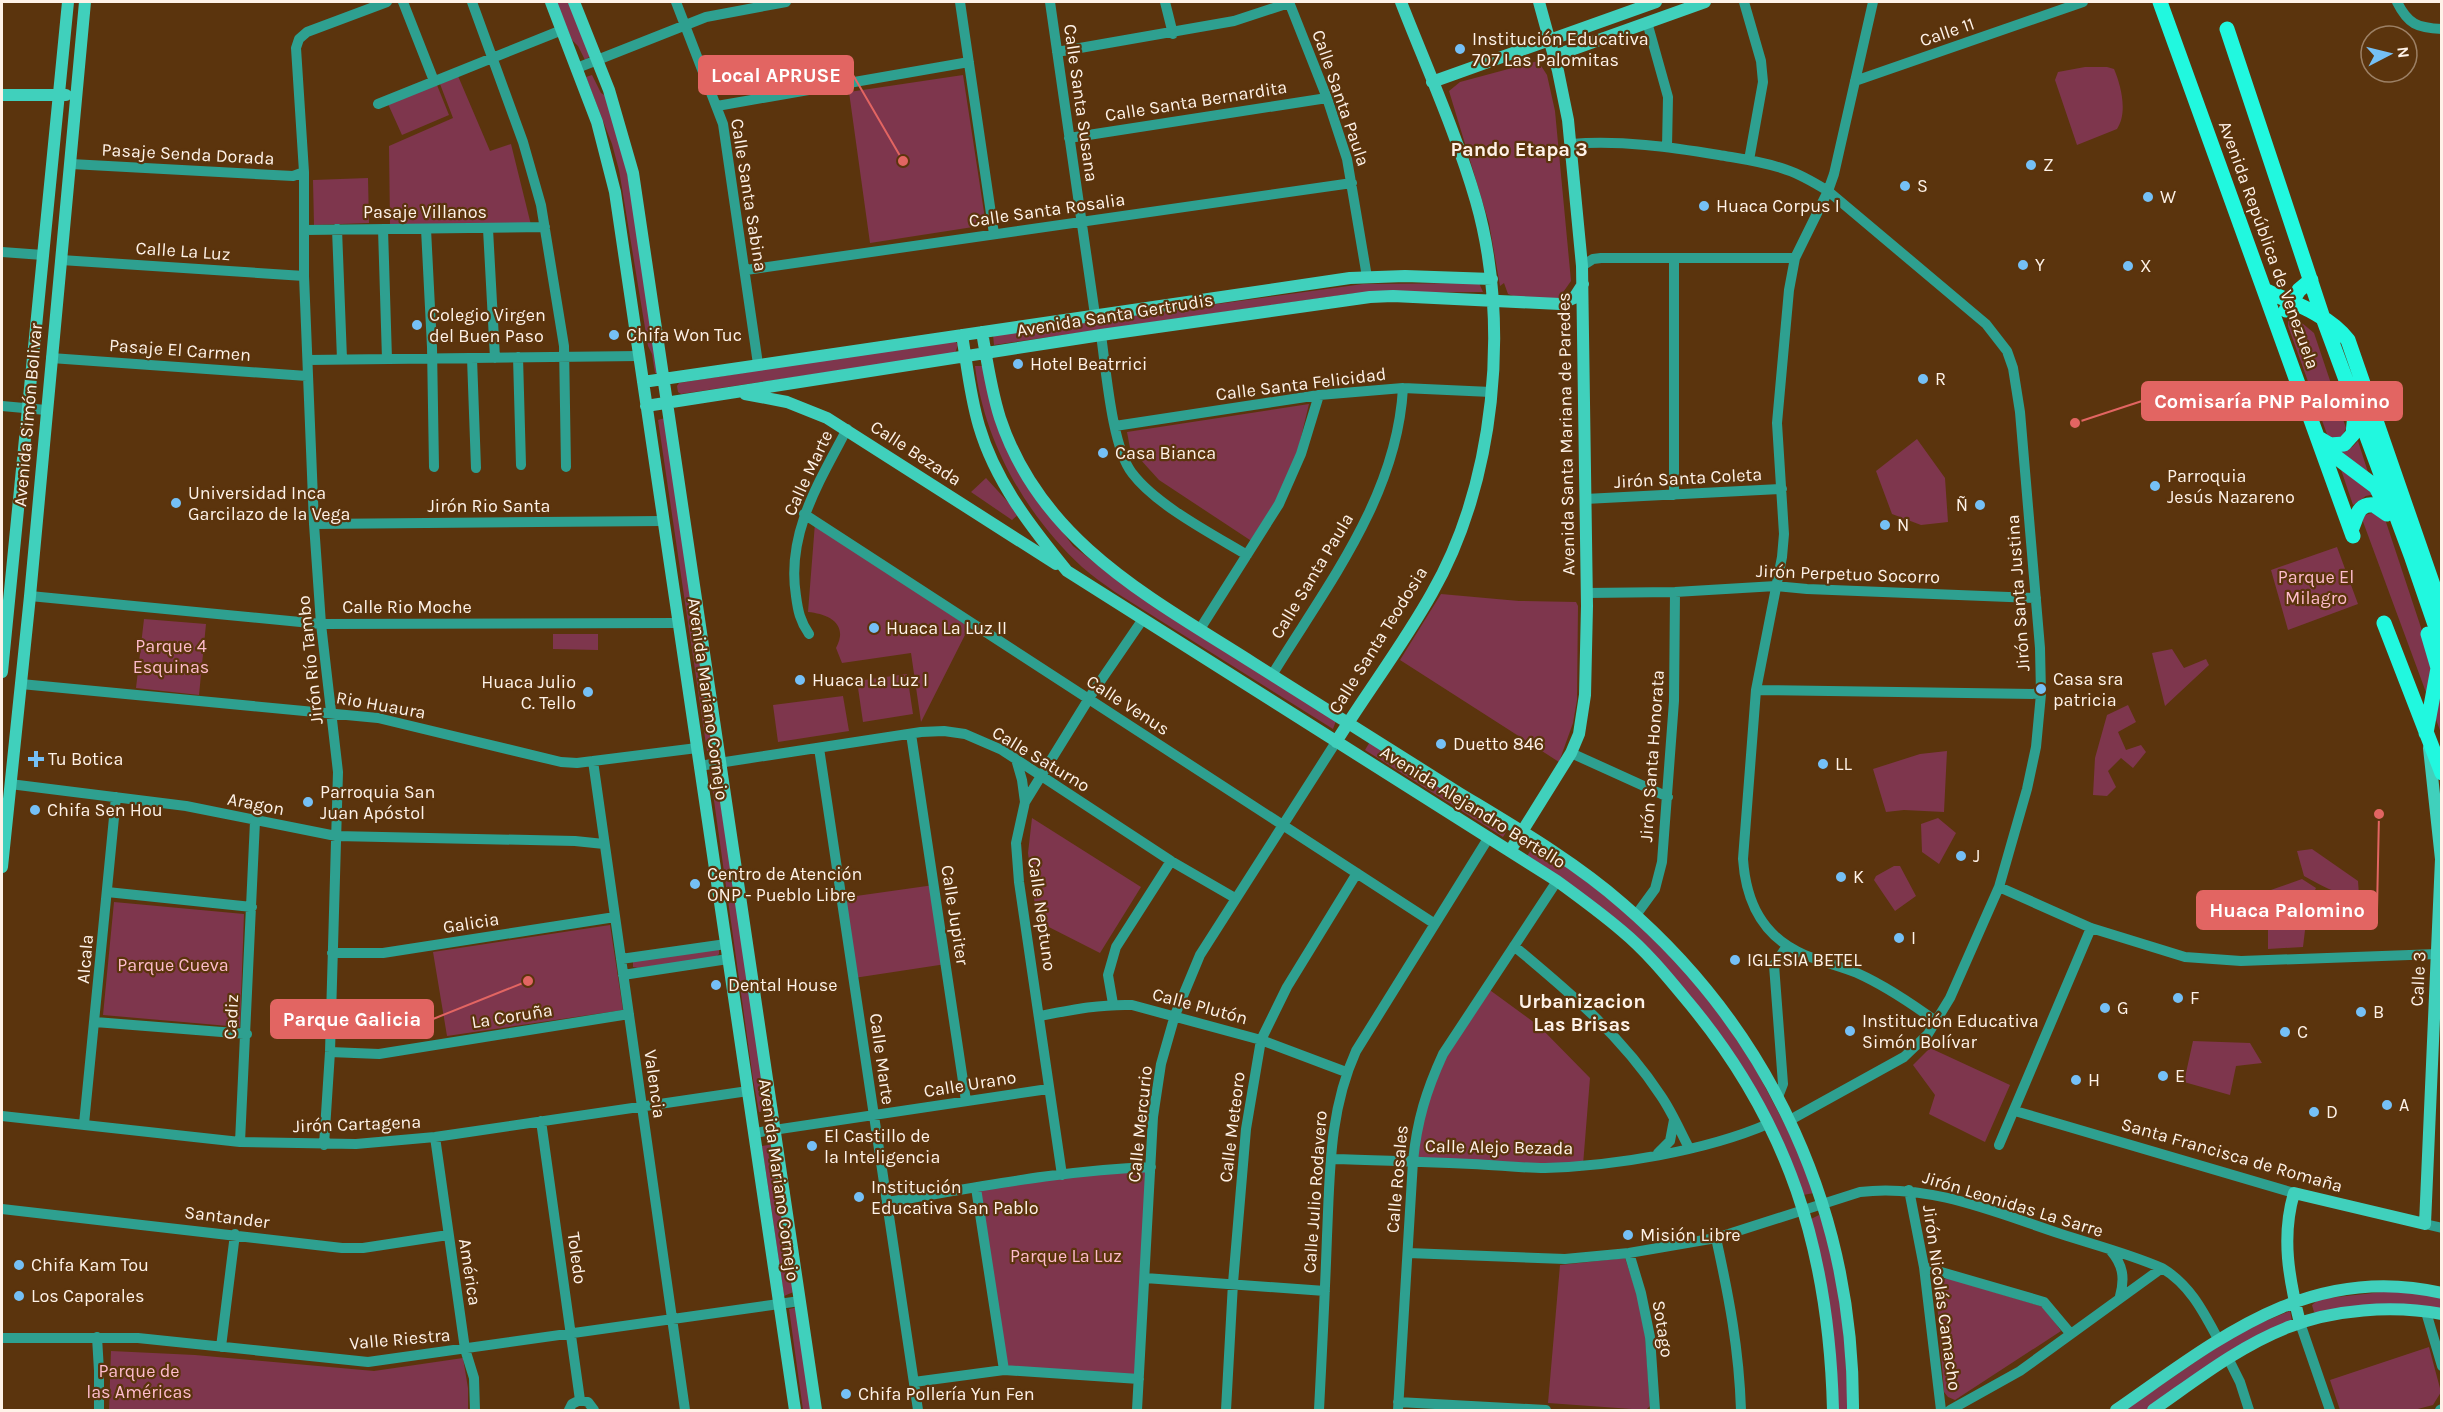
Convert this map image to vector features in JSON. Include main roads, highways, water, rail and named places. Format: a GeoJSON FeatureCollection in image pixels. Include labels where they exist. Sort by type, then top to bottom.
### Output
{"type":"FeatureCollection","features":[{"type":"Feature","properties":{"kind":"main road","name":"Avenida Simón Bolivar"},"geometry":{"type":"LineString","coordinates":[[2,672],[2,650],[68,2]]}},
{"type":"Feature","properties":{"kind":"main road","name":"Avenida Simón Bolivar"},"geometry":{"type":"LineString","coordinates":[[2,867],[30,597],[85,2]]}},
{"type":"Feature","properties":{"kind":"main road","name":"Avenida Mariano Cornejo"},"geometry":{"type":"LineString","coordinates":[[551,2],[597,122],[609,167],[643,382],[795,1410]]}},
{"type":"Feature","properties":{"kind":"main road","name":"Avenida Mariano Cornejo"},"geometry":{"type":"LineString","coordinates":[[574,2],[624,137],[633,173],[816,1410]]}},
{"type":"Feature","properties":{"kind":"main road","name":"Calle Santa Teodosia"},"geometry":{"type":"LineString","coordinates":[[1336,742],[1433,592],[1458,537],[1471,499],[1484,443],[1491,393],[1494,302],[1492,279],[1476,201],[1401,2]]}},
{"type":"Feature","properties":{"kind":"main road","name":"Avenida Santa Mariana de Paredes"},"geometry":{"type":"LineString","coordinates":[[1510,851],[1571,753],[1579,734],[1585,695],[1590,499],[1582,266],[1564,94],[1539,2]]}},
{"type":"Feature","properties":{"kind":"main road"},"geometry":{"type":"LineString","coordinates":[[1432,82],[1656,2]]}},
{"type":"Feature","properties":{"kind":"main road"},"geometry":{"type":"LineString","coordinates":[[1554,56],[1705,2]]}},
{"type":"Feature","properties":{"kind":"main road","name":"Avenida República de Venezuela"},"geometry":{"type":"LineString","coordinates":[[2160,2],[2352,533],[2358,510],[2362,506],[2374,505],[2387,514]]}},
{"type":"Feature","properties":{"kind":"main road","name":"Avenida República de Venezuela"},"geometry":{"type":"LineString","coordinates":[[2227,29],[2323,318],[2442,645]]}},
{"type":"Feature","properties":{"kind":"main road"},"geometry":{"type":"LineString","coordinates":[[2,94],[76,95]]}},
{"type":"Feature","properties":{"kind":"main road","name":"Avenida Santa Gertrudis"},"geometry":{"type":"LineString","coordinates":[[643,382],[1367,277],[1492,279]]}},
{"type":"Feature","properties":{"kind":"main road"},"geometry":{"type":"LineString","coordinates":[[2280,330],[2291,302],[2311,280]]}},
{"type":"Feature","properties":{"kind":"main road","name":"Avenida Santa Gertrudis"},"geometry":{"type":"LineString","coordinates":[[646,406],[1101,335],[1370,297],[1403,296],[1560,304],[1574,298],[1583,284]]}},
{"type":"Feature","properties":{"kind":"main road"},"geometry":{"type":"LineString","coordinates":[[2266,291],[2323,318]]}},
{"type":"Feature","properties":{"kind":"main road","name":"Avenida República de Venezuela"},"geometry":{"type":"LineString","coordinates":[[2323,318],[2341,331],[2353,351],[2442,611]]}},
{"type":"Feature","properties":{"kind":"main road","name":"Avenida Alejandro Bertello"},"geometry":{"type":"LineString","coordinates":[[982,332],[994,397],[1010,443],[1039,494],[1060,523],[1085,548],[1110,569],[1200,629],[1347,724],[1523,832],[1581,872],[1636,915],[1681,960],[1707,991],[1750,1049],[1778,1096],[1823,1203],[1846,1305],[1851,1341],[1853,1410]]}},
{"type":"Feature","properties":{"kind":"main road","name":"Avenida Alejandro Bertello"},"geometry":{"type":"LineString","coordinates":[[962,334],[972,399],[979,426],[996,470],[1032,528],[1067,572],[1557,881],[1623,932],[1666,975],[1723,1046],[1743,1076],[1768,1124],[1803,1209],[1825,1300],[1833,1410]]}},
{"type":"Feature","properties":{"kind":"main road","name":"Calle Bezada"},"geometry":{"type":"LineString","coordinates":[[734,393],[787,402],[827,417],[1067,572]]}},
{"type":"Feature","properties":{"kind":"main road"},"geometry":{"type":"LineString","coordinates":[[2319,441],[2337,446],[2350,440],[2355,428],[2355,409]]}},
{"type":"Feature","properties":{"kind":"main road"},"geometry":{"type":"LineString","coordinates":[[2319,441],[2338,460],[2376,487],[2387,514],[2438,668],[2427,735]]}},
{"type":"Feature","properties":{"kind":"main road"},"geometry":{"type":"LineString","coordinates":[[2384,622],[2442,773]]}},
{"type":"Feature","properties":{"kind":"main road","name":"Calle 3"},"geometry":{"type":"LineString","coordinates":[[2425,1224],[2439,973],[2437,954],[2441,848],[2427,735]]}},
{"type":"Feature","properties":{"kind":"main road","name":"Santa Francisca de Romaña"},"geometry":{"type":"LineString","coordinates":[[2295,1301],[2287,1255],[2288,1214],[2294,1193],[2425,1224]]}},
{"type":"Feature","properties":{"kind":"main road"},"geometry":{"type":"LineString","coordinates":[[2116,1410],[2218,1339],[2249,1321],[2295,1301],[2367,1287],[2396,1286],[2442,1293]]}},
{"type":"Feature","properties":{"kind":"main road"},"geometry":{"type":"LineString","coordinates":[[2295,1301],[2300,1323]]}},
{"type":"Feature","properties":{"kind":"main road"},"geometry":{"type":"LineString","coordinates":[[2153,1410],[2228,1358],[2271,1335],[2300,1323],[2339,1314],[2369,1312],[2442,1314]]}},
{"type":"Feature","properties":{"kind":"place","name":"Institución Educativa 707 Las Palomitas"},"geometry":{"type":"Point","coordinates":[1460,49]}},
{"type":"Feature","properties":{"kind":"place","name":"Local APRUSE"},"geometry":{"type":"Point","coordinates":[903,161]}},
{"type":"Feature","properties":{"kind":"place","name":"Z"},"geometry":{"type":"Point","coordinates":[2031,165]}},
{"type":"Feature","properties":{"kind":"place","name":"S"},"geometry":{"type":"Point","coordinates":[1905,186]}},
{"type":"Feature","properties":{"kind":"place","name":"W"},"geometry":{"type":"Point","coordinates":[2148,197]}},
{"type":"Feature","properties":{"kind":"place","name":"Huaca Corpus I"},"geometry":{"type":"Point","coordinates":[1704,206]}},
{"type":"Feature","properties":{"kind":"place","name":"Y"},"geometry":{"type":"Point","coordinates":[2023,265]}},
{"type":"Feature","properties":{"kind":"place","name":"X"},"geometry":{"type":"Point","coordinates":[2128,266]}},
{"type":"Feature","properties":{"kind":"place","name":"Colegio Virgen del Buen Paso"},"geometry":{"type":"Point","coordinates":[417,325]}},
{"type":"Feature","properties":{"kind":"place","name":"Chifa Won Tuc"},"geometry":{"type":"Point","coordinates":[614,335]}},
{"type":"Feature","properties":{"kind":"place","name":"Hotel Beatrrici"},"geometry":{"type":"Point","coordinates":[1018,364]}},
{"type":"Feature","properties":{"kind":"place","name":"R"},"geometry":{"type":"Point","coordinates":[1923,379]}},
{"type":"Feature","properties":{"kind":"place","name":"Comisaría PNP Palomino"},"geometry":{"type":"Point","coordinates":[2075,423]}},
{"type":"Feature","properties":{"kind":"place","name":"Casa Bianca"},"geometry":{"type":"Point","coordinates":[1103,453]}},
{"type":"Feature","properties":{"kind":"place","name":"Parroquia Jesús Nazareno"},"geometry":{"type":"Point","coordinates":[2155,486]}},
{"type":"Feature","properties":{"kind":"place","name":"Universidad Inca Garcilazo de la Vega"},"geometry":{"type":"Point","coordinates":[176,503]}},
{"type":"Feature","properties":{"kind":"place","name":"Ñ"},"geometry":{"type":"Point","coordinates":[1980,505]}},
{"type":"Feature","properties":{"kind":"place","name":"N"},"geometry":{"type":"Point","coordinates":[1885,525]}},
{"type":"Feature","properties":{"kind":"place","name":"Huaca La Luz II"},"geometry":{"type":"Point","coordinates":[874,628]}},
{"type":"Feature","properties":{"kind":"place","name":"Huaca La Luz I"},"geometry":{"type":"Point","coordinates":[800,680]}},
{"type":"Feature","properties":{"kind":"place","name":"Casa sra patricia"},"geometry":{"type":"Point","coordinates":[2041,689]}},
{"type":"Feature","properties":{"kind":"place","name":"Huaca Julio C. Tello"},"geometry":{"type":"Point","coordinates":[588,692]}},
{"type":"Feature","properties":{"kind":"place","name":"Duetto 846"},"geometry":{"type":"Point","coordinates":[1441,744]}},
{"type":"Feature","properties":{"kind":"place","name":"Tu Botica"},"geometry":{"type":"Point","coordinates":[36,759]}},
{"type":"Feature","properties":{"kind":"place","name":"LL"},"geometry":{"type":"Point","coordinates":[1823,764]}},
{"type":"Feature","properties":{"kind":"place","name":"Parroquia San Juan Apóstol"},"geometry":{"type":"Point","coordinates":[308,802]}},
{"type":"Feature","properties":{"kind":"place","name":"Chifa Sen Hou"},"geometry":{"type":"Point","coordinates":[35,810]}},
{"type":"Feature","properties":{"kind":"place","name":"Huaca Palomino"},"geometry":{"type":"Point","coordinates":[2379,814]}},
{"type":"Feature","properties":{"kind":"place","name":"J"},"geometry":{"type":"Point","coordinates":[1961,856]}},
{"type":"Feature","properties":{"kind":"place","name":"K"},"geometry":{"type":"Point","coordinates":[1841,877]}},
{"type":"Feature","properties":{"kind":"place","name":"Centro de Atención ONP - Pueblo Libre"},"geometry":{"type":"Point","coordinates":[695,884]}},
{"type":"Feature","properties":{"kind":"place","name":"I"},"geometry":{"type":"Point","coordinates":[1899,938]}},
{"type":"Feature","properties":{"kind":"place","name":"IGLESIA BETEL"},"geometry":{"type":"Point","coordinates":[1735,960]}},
{"type":"Feature","properties":{"kind":"place","name":"Parque Galicia"},"geometry":{"type":"Point","coordinates":[528,981]}},
{"type":"Feature","properties":{"kind":"place","name":"Dental House"},"geometry":{"type":"Point","coordinates":[716,985]}},
{"type":"Feature","properties":{"kind":"place","name":"F"},"geometry":{"type":"Point","coordinates":[2178,998]}},
{"type":"Feature","properties":{"kind":"place","name":"G"},"geometry":{"type":"Point","coordinates":[2105,1008]}},
{"type":"Feature","properties":{"kind":"place","name":"B"},"geometry":{"type":"Point","coordinates":[2361,1012]}},
{"type":"Feature","properties":{"kind":"place","name":"Institución Educativa Simón Bolívar"},"geometry":{"type":"Point","coordinates":[1850,1031]}},
{"type":"Feature","properties":{"kind":"place","name":"C"},"geometry":{"type":"Point","coordinates":[2285,1032]}},
{"type":"Feature","properties":{"kind":"place","name":"E"},"geometry":{"type":"Point","coordinates":[2163,1076]}},
{"type":"Feature","properties":{"kind":"place","name":"H"},"geometry":{"type":"Point","coordinates":[2076,1080]}},
{"type":"Feature","properties":{"kind":"place","name":"A"},"geometry":{"type":"Point","coordinates":[2387,1105]}},
{"type":"Feature","properties":{"kind":"place","name":"D"},"geometry":{"type":"Point","coordinates":[2314,1112]}},
{"type":"Feature","properties":{"kind":"place","name":"El Castillo de la Inteligencia"},"geometry":{"type":"Point","coordinates":[812,1146]}},
{"type":"Feature","properties":{"kind":"place","name":"Institución Educativa San Pablo"},"geometry":{"type":"Point","coordinates":[859,1197]}},
{"type":"Feature","properties":{"kind":"place","name":"Misión Libre"},"geometry":{"type":"Point","coordinates":[1628,1235]}},
{"type":"Feature","properties":{"kind":"place","name":"Chifa Kam Tou"},"geometry":{"type":"Point","coordinates":[19,1265]}},
{"type":"Feature","properties":{"kind":"place","name":"Los Caporales"},"geometry":{"type":"Point","coordinates":[19,1296]}},
{"type":"Feature","properties":{"kind":"place","name":"Chifa Pollería Yun Fen"},"geometry":{"type":"Point","coordinates":[846,1394]}},
{"type":"Feature","properties":{"kind":"district","name":"Pando Etapa 3"},"geometry":{"type":"Point","coordinates":[1519,149]}},
{"type":"Feature","properties":{"kind":"district","name":"Urbanizacion Las Brisas"},"geometry":{"type":"Point","coordinates":[1582,1012]}},
{"type":"Feature","properties":{"kind":"park label","name":"Parque El Milagro"},"geometry":{"type":"Point","coordinates":[2316,587]}},
{"type":"Feature","properties":{"kind":"park label","name":"Parque 4 Esquinas"},"geometry":{"type":"Point","coordinates":[171,656]}},
{"type":"Feature","properties":{"kind":"park label","name":"Parque Cueva"},"geometry":{"type":"Point","coordinates":[173,965]}},
{"type":"Feature","properties":{"kind":"park label","name":"Parque La Luz"},"geometry":{"type":"Point","coordinates":[1066,1256]}},
{"type":"Feature","properties":{"kind":"park label","name":"Parque de las Américas"},"geometry":{"type":"Point","coordinates":[139,1381]}}]}
